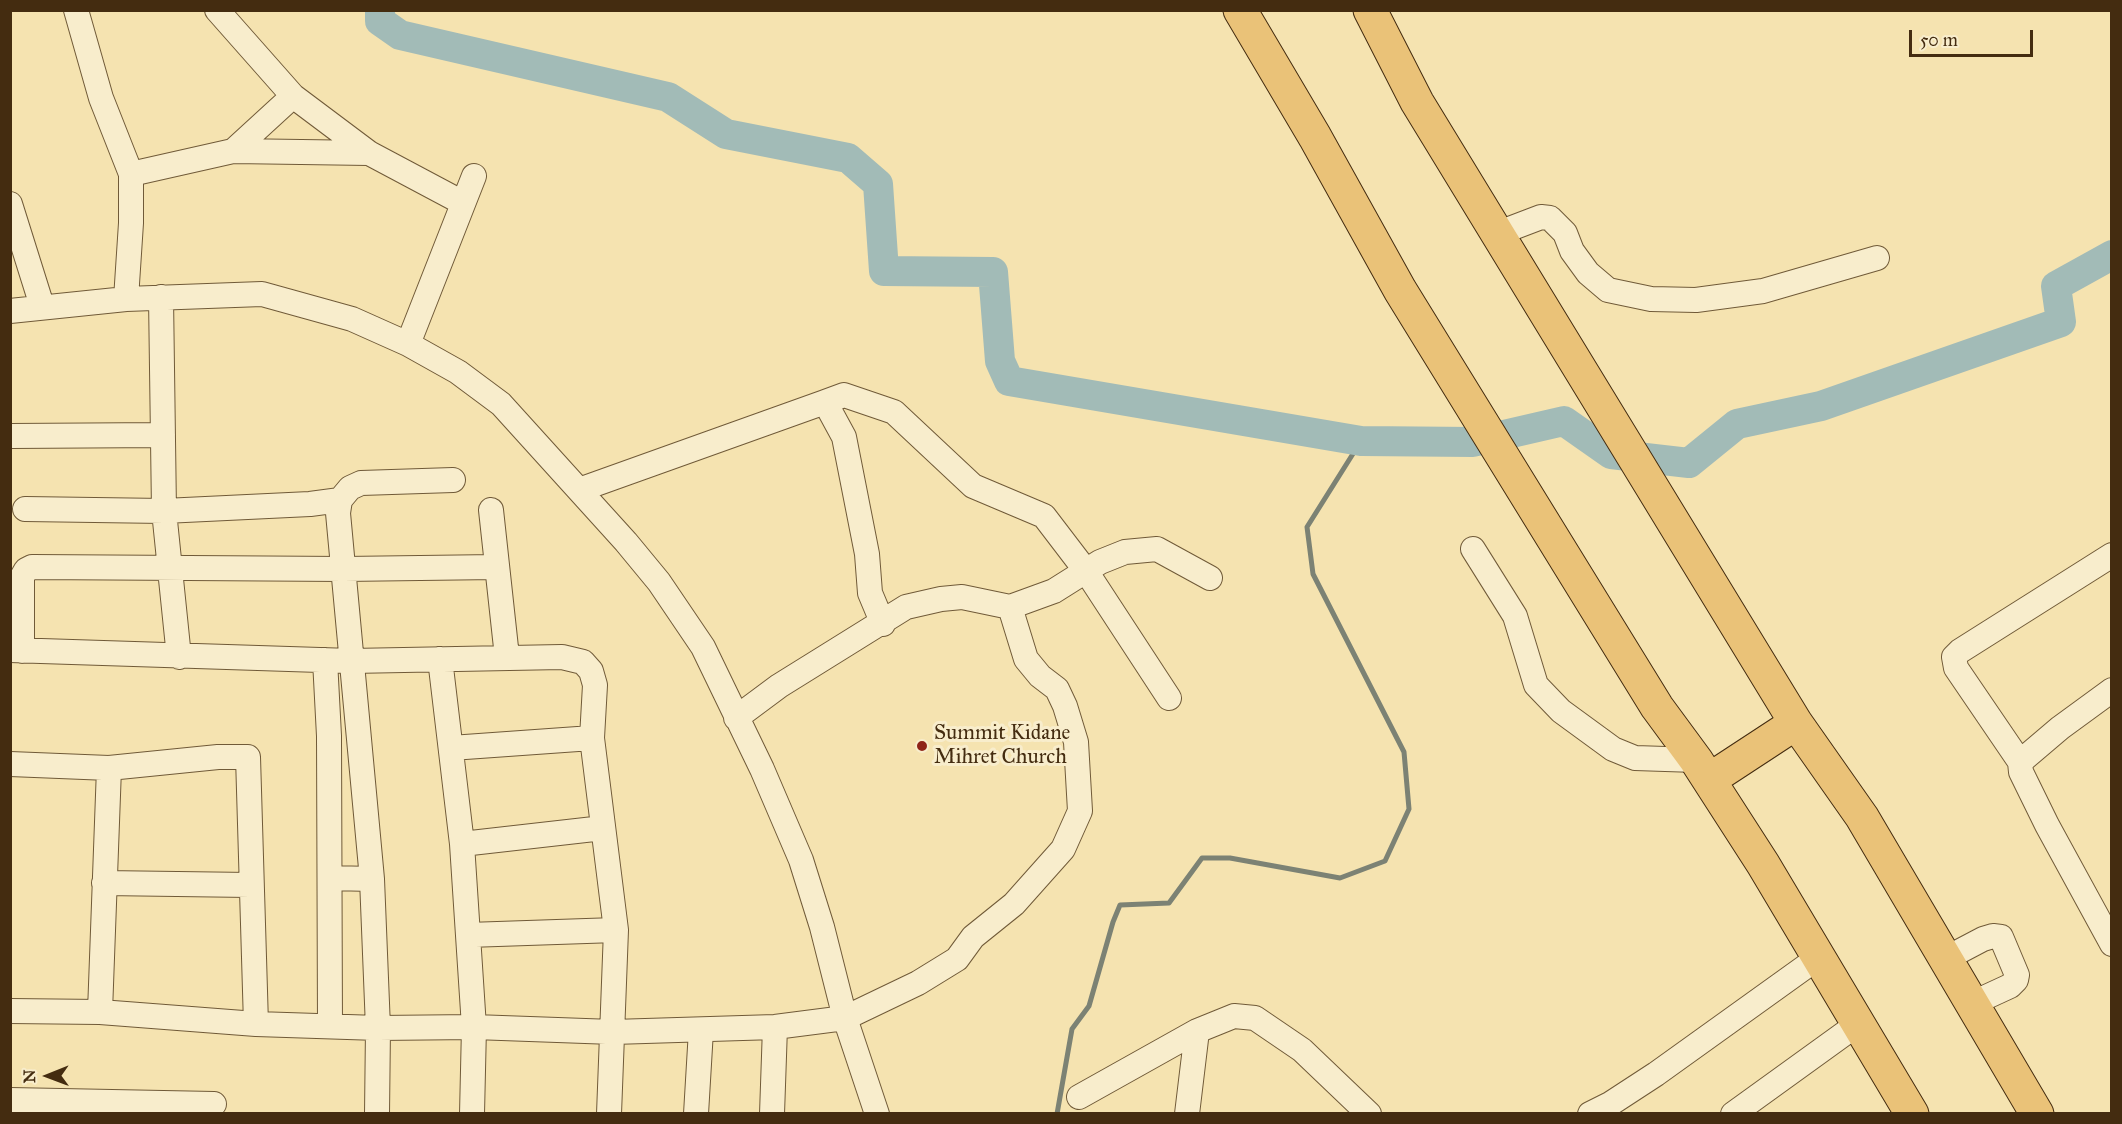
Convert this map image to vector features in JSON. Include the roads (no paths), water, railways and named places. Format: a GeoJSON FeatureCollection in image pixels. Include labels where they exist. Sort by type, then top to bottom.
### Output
{"type":"FeatureCollection","features":[{"type":"Feature","properties":{"kind":"highway"},"geometry":{"type":"LineString","coordinates":[[1240,10],[1315,137],[1400,290],[1658,707],[1703,770],[1912,1113]]}},
{"type":"Feature","properties":{"kind":"highway"},"geometry":{"type":"LineString","coordinates":[[1370,10],[1417,102],[1499,232],[1521,273],[1796,723],[1862,816],[2037,1113]]}},
{"type":"Feature","properties":{"kind":"highway"},"geometry":{"type":"LineString","coordinates":[[1703,770],[1796,723]]}},
{"type":"Feature","properties":{"kind":"street"},"geometry":{"type":"LineString","coordinates":[[76,10],[101,98],[131,174],[131,223],[126,299]]}},
{"type":"Feature","properties":{"kind":"street"},"geometry":{"type":"LineString","coordinates":[[217,10],[293,96],[369,153],[463,203]]}},
{"type":"Feature","properties":{"kind":"street"},"geometry":{"type":"LineString","coordinates":[[233,151],[293,96]]}},
{"type":"Feature","properties":{"kind":"street"},"geometry":{"type":"LineString","coordinates":[[131,174],[233,151],[369,153]]}},
{"type":"Feature","properties":{"kind":"street"},"geometry":{"type":"LineString","coordinates":[[408,344],[474,176]]}},
{"type":"Feature","properties":{"kind":"street"},"geometry":{"type":"LineString","coordinates":[[10,204],[42,306]]}},
{"type":"Feature","properties":{"kind":"street"},"geometry":{"type":"LineString","coordinates":[[1499,232],[1541,217],[1550,218],[1565,233],[1572,250],[1588,273],[1608,290],[1651,299],[1696,300],[1763,291],[1877,258]]}},
{"type":"Feature","properties":{"kind":"street"},"geometry":{"type":"LineString","coordinates":[[10,311],[126,299],[262,294],[352,319],[408,344],[458,372],[501,404],[659,582],[703,647],[766,778],[801,860],[822,927],[845,1018],[877,1113]]}},
{"type":"Feature","properties":{"kind":"street"},"geometry":{"type":"LineString","coordinates":[[161,297],[164,511],[179,657]]}},
{"type":"Feature","properties":{"kind":"street"},"geometry":{"type":"LineString","coordinates":[[579,490],[844,395],[894,412],[973,486],[1044,516],[1086,571],[1169,698]]}},
{"type":"Feature","properties":{"kind":"street"},"geometry":{"type":"LineString","coordinates":[[825,402],[844,437],[867,554],[870,593],[883,624]]}},
{"type":"Feature","properties":{"kind":"street"},"geometry":{"type":"LineString","coordinates":[[11,436],[163,435]]}},
{"type":"Feature","properties":{"kind":"street"},"geometry":{"type":"LineString","coordinates":[[377,1113],[378,1028],[372,879],[338,513],[340,500],[350,488],[361,483],[453,480]]}},
{"type":"Feature","properties":{"kind":"street"},"geometry":{"type":"LineString","coordinates":[[25,509],[164,511],[310,504],[340,500]]}},
{"type":"Feature","properties":{"kind":"street"},"geometry":{"type":"LineString","coordinates":[[491,510],[507,657]]}},
{"type":"Feature","properties":{"kind":"street"},"geometry":{"type":"LineString","coordinates":[[736,718],[779,686],[883,624],[906,607],[941,598],[962,597],[1010,607],[1054,591],[1100,562],[1125,552],[1156,549],[1210,578]]}},
{"type":"Feature","properties":{"kind":"street"},"geometry":{"type":"LineString","coordinates":[[1473,549],[1515,616],[1536,685],[1561,711],[1613,749],[1635,758],[1703,770]]}},
{"type":"Feature","properties":{"kind":"street"},"geometry":{"type":"LineString","coordinates":[[2112,555],[1954,657],[1956,668],[2020,762],[2021,772],[2047,825],[2112,944]]}},
{"type":"Feature","properties":{"kind":"street"},"geometry":{"type":"LineString","coordinates":[[496,567],[344,569],[32,567],[26,570],[22,577],[16,651],[351,661],[562,657],[583,662],[591,671],[595,685],[592,738],[616,930],[609,1113]]}},
{"type":"Feature","properties":{"kind":"street"},"geometry":{"type":"LineString","coordinates":[[10,1011],[99,1012],[256,1023],[378,1028],[474,1027],[613,1032],[775,1027],[845,1018],[918,983],[957,959],[973,937],[1014,904],[1063,849],[1080,811],[1076,742],[1065,706],[1057,688],[1040,676],[1026,659],[1010,607]]}},
{"type":"Feature","properties":{"kind":"street"},"geometry":{"type":"LineString","coordinates":[[440,659],[462,844],[474,1027],[472,1113]]}},
{"type":"Feature","properties":{"kind":"street"},"geometry":{"type":"LineString","coordinates":[[325,660],[329,736],[330,1026]]}},
{"type":"Feature","properties":{"kind":"street"},"geometry":{"type":"LineString","coordinates":[[2020,762],[2060,728],[2112,690]]}},
{"type":"Feature","properties":{"kind":"street"},"geometry":{"type":"LineString","coordinates":[[451,748],[592,738]]}},
{"type":"Feature","properties":{"kind":"street"},"geometry":{"type":"LineString","coordinates":[[10,764],[109,768],[218,757],[248,757],[250,885],[256,1023]]}},
{"type":"Feature","properties":{"kind":"street"},"geometry":{"type":"LineString","coordinates":[[99,1012],[109,768]]}},
{"type":"Feature","properties":{"kind":"street"},"geometry":{"type":"LineString","coordinates":[[462,844],[603,828]]}},
{"type":"Feature","properties":{"kind":"street"},"geometry":{"type":"LineString","coordinates":[[330,879],[372,879]]}},
{"type":"Feature","properties":{"kind":"street"},"geometry":{"type":"LineString","coordinates":[[104,883],[250,885]]}},
{"type":"Feature","properties":{"kind":"street"},"geometry":{"type":"LineString","coordinates":[[468,935],[616,930]]}},
{"type":"Feature","properties":{"kind":"street"},"geometry":{"type":"LineString","coordinates":[[1945,959],[1983,939],[1993,936],[2001,938],[2018,975],[2016,980],[2010,986],[1971,1004]]}},
{"type":"Feature","properties":{"kind":"street"},"geometry":{"type":"LineString","coordinates":[[1590,1113],[1610,1104],[1656,1074],[1819,957]]}},
{"type":"Feature","properties":{"kind":"street"},"geometry":{"type":"LineString","coordinates":[[1079,1097],[1197,1031],[1234,1016],[1255,1018],[1302,1050],[1370,1113]]}},
{"type":"Feature","properties":{"kind":"street"},"geometry":{"type":"LineString","coordinates":[[1733,1113],[1859,1023]]}},
{"type":"Feature","properties":{"kind":"street"},"geometry":{"type":"LineString","coordinates":[[772,1113],[775,1027]]}},
{"type":"Feature","properties":{"kind":"street"},"geometry":{"type":"LineString","coordinates":[[696,1113],[701,1029]]}},
{"type":"Feature","properties":{"kind":"street"},"geometry":{"type":"LineString","coordinates":[[1187,1113],[1197,1031]]}},
{"type":"Feature","properties":{"kind":"street"},"geometry":{"type":"LineString","coordinates":[[10,1100],[56,1107],[214,1104]]}},
{"type":"Feature","properties":{"kind":"waterway"},"geometry":{"type":"LineString","coordinates":[[380,10],[380,21],[400,35],[668,97],[726,134],[848,158],[878,184],[884,271],[993,272],[1000,361],[1009,381],[1361,441],[1473,442],[1564,421],[1611,454],[1689,463],[1737,424],[1821,406],[2061,322],[2056,286],[2112,255]]}},
{"type":"Feature","properties":{"kind":"waterway"},"geometry":{"type":"LineString","coordinates":[[1057,1114],[1072,1029],[1089,1006],[1120,905],[1169,903],[1202,858],[1230,858],[1340,878],[1385,861],[1409,809],[1404,752],[1313,574],[1307,527],[1361,441]]}},
{"type":"Feature","properties":{"kind":"place","name":"Summit Kidane Mihret Church"},"geometry":{"type":"Point","coordinates":[922,746]}}]}
